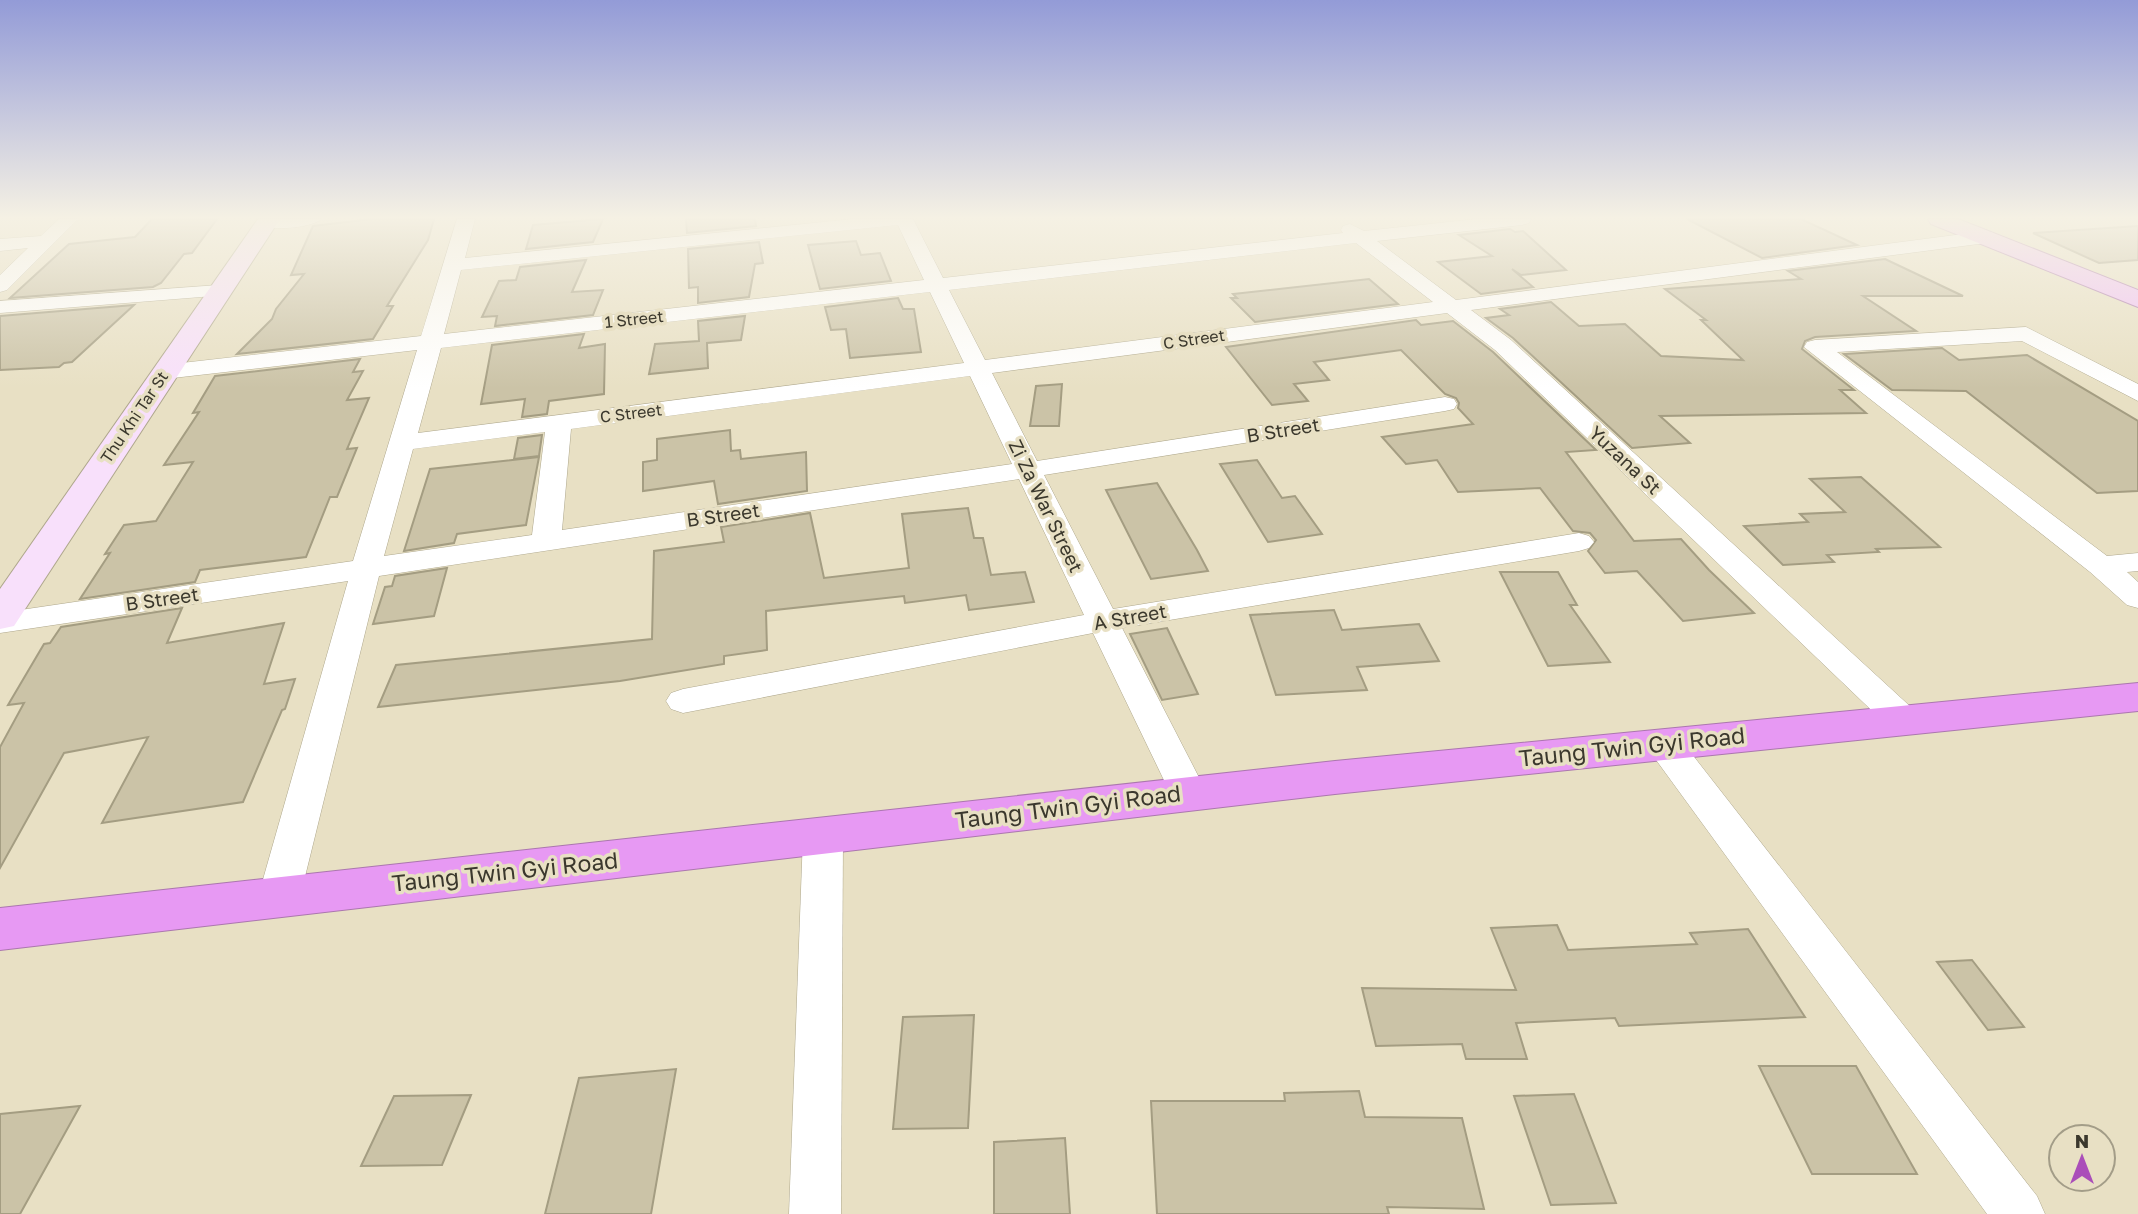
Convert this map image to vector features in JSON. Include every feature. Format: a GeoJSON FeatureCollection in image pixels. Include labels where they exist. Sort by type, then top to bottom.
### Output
{"type":"FeatureCollection","features":[{"type":"Feature","properties":{"kind":"highway","name":"Taung Twin Gyi Road"},"geometry":{"type":"LineString","coordinates":[[0,929],[1188,793],[1901,718],[2138,697]]}},
{"type":"Feature","properties":{"kind":"main road"},"geometry":{"type":"LineString","coordinates":[[2081,276],[2138,299]]}},
{"type":"Feature","properties":{"kind":"street","name":"Thu Khi Tar St"},"geometry":{"type":"LineString","coordinates":[[0,617],[230,276]]}},
{"type":"Feature","properties":{"kind":"street"},"geometry":{"type":"LineString","coordinates":[[279,897],[366,569],[450,276]]}},
{"type":"Feature","properties":{"kind":"street","name":"Zi Za War Street"},"geometry":{"type":"LineString","coordinates":[[932,276],[1188,793]]}},
{"type":"Feature","properties":{"kind":"street","name":"1 Street"},"geometry":{"type":"LineString","coordinates":[[164,372],[1011,276]]}},
{"type":"Feature","properties":{"kind":"street","name":"Yuzana St"},"geometry":{"type":"LineString","coordinates":[[1411,276],[1503,345],[1901,718]]}},
{"type":"Feature","properties":{"kind":"street","name":"C Street"},"geometry":{"type":"LineString","coordinates":[[402,443],[1681,276]]}},
{"type":"Feature","properties":{"kind":"street"},"geometry":{"type":"LineString","coordinates":[[0,307],[219,291]]}},
{"type":"Feature","properties":{"kind":"street"},"geometry":{"type":"LineString","coordinates":[[2138,394],[2026,334],[1815,347],[2101,566],[2138,598]]}},
{"type":"Feature","properties":{"kind":"street","name":"B Street"},"geometry":{"type":"LineString","coordinates":[[0,623],[1028,470],[1445,404]]}},
{"type":"Feature","properties":{"kind":"street"},"geometry":{"type":"LineString","coordinates":[[546,542],[559,422]]}},
{"type":"Feature","properties":{"kind":"street","name":"A Street"},"geometry":{"type":"LineString","coordinates":[[683,701],[1103,621],[1578,542]]}},
{"type":"Feature","properties":{"kind":"street"},"geometry":{"type":"LineString","coordinates":[[2101,566],[2138,562]]}},
{"type":"Feature","properties":{"kind":"street"},"geometry":{"type":"LineString","coordinates":[[1664,744],[2019,1214]]}},
{"type":"Feature","properties":{"kind":"street"},"geometry":{"type":"LineString","coordinates":[[815,1214],[823,836]]}},
{"type":"Feature","properties":{"kind":"building"},"geometry":{"type":"Polygon","coordinates":[[[34,276],[167,276],[153,287],[10,298],[34,276]]]}},
{"type":"Feature","properties":{"kind":"building"},"geometry":{"type":"Polygon","coordinates":[[[303,276],[406,276],[387,306],[393,306],[373,339],[237,354],[272,319],[276,309],[303,276]]]}},
{"type":"Feature","properties":{"kind":"building"},"geometry":{"type":"Polygon","coordinates":[[[517,276],[579,276],[572,292],[603,290],[593,315],[495,326],[497,316],[482,317],[499,281],[516,280],[517,276]]]}},
{"type":"Feature","properties":{"kind":"building"},"geometry":{"type":"Polygon","coordinates":[[[689,276],[753,276],[749,297],[698,303],[698,287],[689,288],[689,276]]]}},
{"type":"Feature","properties":{"kind":"building"},"geometry":{"type":"Polygon","coordinates":[[[816,276],[889,276],[891,281],[820,289],[816,276]]]}},
{"type":"Feature","properties":{"kind":"building"},"geometry":{"type":"Polygon","coordinates":[[[1456,276],[1520,276],[1533,287],[1481,294],[1456,276]]]}},
{"type":"Feature","properties":{"kind":"building"},"geometry":{"type":"Polygon","coordinates":[[[1796,276],[1920,276],[1963,296],[1863,296],[1916,331],[1815,337],[1805,341],[1802,349],[1854,390],[1840,390],[1866,413],[1660,416],[1690,443],[1632,448],[1513,338],[1486,318],[1509,315],[1500,309],[1551,302],[1579,326],[1625,324],[1661,356],[1743,360],[1701,320],[1706,320],[1665,289],[1801,279],[1796,276]]]}},
{"type":"Feature","properties":{"kind":"building"},"geometry":{"type":"Polygon","coordinates":[[[1369,279],[1398,304],[1255,322],[1231,298],[1237,298],[1233,294],[1369,279]]]}},
{"type":"Feature","properties":{"kind":"building"},"geometry":{"type":"Polygon","coordinates":[[[898,298],[903,309],[914,309],[921,352],[850,358],[846,329],[831,330],[825,307],[898,298]]]}},
{"type":"Feature","properties":{"kind":"building"},"geometry":{"type":"Polygon","coordinates":[[[134,305],[72,362],[59,367],[0,370],[0,316],[134,305]]]}},
{"type":"Feature","properties":{"kind":"building"},"geometry":{"type":"Polygon","coordinates":[[[745,316],[741,340],[707,343],[708,368],[649,374],[655,344],[699,341],[698,321],[745,316]]]}},
{"type":"Feature","properties":{"kind":"building"},"geometry":{"type":"Polygon","coordinates":[[[1416,320],[1421,325],[1453,321],[1493,352],[1596,450],[1566,452],[1634,541],[1681,539],[1754,613],[1683,621],[1637,571],[1605,573],[1588,551],[1596,540],[1590,533],[1573,531],[1540,488],[1458,492],[1437,460],[1406,464],[1382,437],[1473,424],[1458,408],[1456,398],[1445,394],[1401,350],[1314,362],[1329,380],[1294,384],[1308,401],[1272,405],[1226,347],[1416,320]]]}},
{"type":"Feature","properties":{"kind":"building"},"geometry":{"type":"Polygon","coordinates":[[[584,334],[579,348],[605,344],[604,394],[549,401],[547,414],[522,417],[525,399],[481,404],[492,345],[584,334]]]}},
{"type":"Feature","properties":{"kind":"building"},"geometry":{"type":"Polygon","coordinates":[[[1942,348],[1959,360],[2027,355],[2138,421],[2138,491],[2097,493],[1966,391],[1892,390],[1844,354],[1942,348]]]}},
{"type":"Feature","properties":{"kind":"building"},"geometry":{"type":"Polygon","coordinates":[[[360,359],[353,372],[363,371],[347,400],[369,398],[347,449],[357,448],[337,497],[330,497],[306,557],[200,570],[195,582],[80,599],[110,553],[105,554],[124,525],[156,521],[193,462],[164,465],[199,412],[193,413],[215,376],[360,359]]]}},
{"type":"Feature","properties":{"kind":"building"},"geometry":{"type":"Polygon","coordinates":[[[1062,384],[1059,426],[1030,426],[1036,386],[1062,384]]]}},
{"type":"Feature","properties":{"kind":"building"},"geometry":{"type":"Polygon","coordinates":[[[730,430],[731,451],[740,450],[741,459],[806,452],[807,491],[718,504],[714,481],[643,491],[643,462],[657,460],[657,439],[730,430]]]}},
{"type":"Feature","properties":{"kind":"building"},"geometry":{"type":"Polygon","coordinates":[[[542,435],[539,456],[514,459],[518,438],[542,435]]]}},
{"type":"Feature","properties":{"kind":"building"},"geometry":{"type":"Polygon","coordinates":[[[539,457],[526,525],[457,534],[454,543],[404,551],[430,469],[539,457]]]}},
{"type":"Feature","properties":{"kind":"building"},"geometry":{"type":"Polygon","coordinates":[[[1257,460],[1282,498],[1295,496],[1322,534],[1268,542],[1220,464],[1257,460]]]}},
{"type":"Feature","properties":{"kind":"building"},"geometry":{"type":"Polygon","coordinates":[[[1861,477],[1940,547],[1876,549],[1879,552],[1827,555],[1834,562],[1783,565],[1744,526],[1808,522],[1800,514],[1845,512],[1810,479],[1861,477]]]}},
{"type":"Feature","properties":{"kind":"building"},"geometry":{"type":"Polygon","coordinates":[[[1157,483],[1208,571],[1151,579],[1106,490],[1157,483]]]}},
{"type":"Feature","properties":{"kind":"building"},"geometry":{"type":"Polygon","coordinates":[[[968,508],[974,538],[983,538],[991,575],[1025,572],[1034,602],[969,610],[966,595],[905,603],[904,596],[766,611],[767,650],[724,656],[724,664],[620,681],[378,707],[396,665],[652,639],[654,551],[724,542],[721,527],[810,513],[824,578],[909,568],[902,514],[968,508]]]}},
{"type":"Feature","properties":{"kind":"building"},"geometry":{"type":"Polygon","coordinates":[[[447,568],[434,616],[373,624],[385,587],[392,586],[395,576],[447,568]]]}},
{"type":"Feature","properties":{"kind":"building"},"geometry":{"type":"Polygon","coordinates":[[[1500,572],[1558,572],[1577,605],[1570,605],[1610,662],[1548,666],[1500,572]]]}},
{"type":"Feature","properties":{"kind":"building"},"geometry":{"type":"Polygon","coordinates":[[[182,608],[167,643],[284,623],[264,684],[295,679],[285,709],[282,710],[243,802],[102,823],[148,737],[64,753],[0,868],[0,747],[24,703],[8,705],[44,644],[50,643],[61,627],[182,608]]]}},
{"type":"Feature","properties":{"kind":"building"},"geometry":{"type":"Polygon","coordinates":[[[1334,610],[1342,630],[1419,624],[1439,661],[1357,667],[1367,690],[1276,695],[1250,615],[1334,610]]]}},
{"type":"Feature","properties":{"kind":"building"},"geometry":{"type":"Polygon","coordinates":[[[1167,628],[1198,694],[1162,700],[1130,634],[1167,628]]]}},
{"type":"Feature","properties":{"kind":"building"},"geometry":{"type":"Polygon","coordinates":[[[1557,925],[1568,950],[1697,944],[1690,933],[1748,929],[1805,1017],[1619,1026],[1615,1018],[1516,1023],[1527,1059],[1466,1059],[1462,1044],[1376,1046],[1362,988],[1516,990],[1491,928],[1557,925]]]}},
{"type":"Feature","properties":{"kind":"building"},"geometry":{"type":"Polygon","coordinates":[[[1972,960],[2024,1027],[1988,1030],[1937,962],[1972,960]]]}},
{"type":"Feature","properties":{"kind":"building"},"geometry":{"type":"Polygon","coordinates":[[[974,1015],[968,1128],[893,1129],[903,1017],[974,1015]]]}},
{"type":"Feature","properties":{"kind":"building"},"geometry":{"type":"Polygon","coordinates":[[[1759,1066],[1856,1066],[1917,1174],[1812,1174],[1759,1066]]]}},
{"type":"Feature","properties":{"kind":"building"},"geometry":{"type":"Polygon","coordinates":[[[676,1069],[651,1214],[545,1214],[579,1078],[676,1069]]]}},
{"type":"Feature","properties":{"kind":"building"},"geometry":{"type":"Polygon","coordinates":[[[1359,1091],[1365,1117],[1462,1118],[1484,1209],[1387,1207],[1389,1214],[1157,1214],[1151,1101],[1285,1101],[1284,1093],[1359,1091]]]}},
{"type":"Feature","properties":{"kind":"building"},"geometry":{"type":"Polygon","coordinates":[[[1574,1094],[1616,1203],[1551,1205],[1514,1096],[1574,1094]]]}},
{"type":"Feature","properties":{"kind":"building"},"geometry":{"type":"Polygon","coordinates":[[[471,1095],[442,1165],[361,1166],[394,1096],[471,1095]]]}},
{"type":"Feature","properties":{"kind":"building"},"geometry":{"type":"Polygon","coordinates":[[[80,1106],[20,1214],[0,1214],[0,1114],[80,1106]]]}},
{"type":"Feature","properties":{"kind":"building"},"geometry":{"type":"Polygon","coordinates":[[[1065,1138],[1070,1214],[994,1214],[994,1142],[1065,1138]]]}}]}
